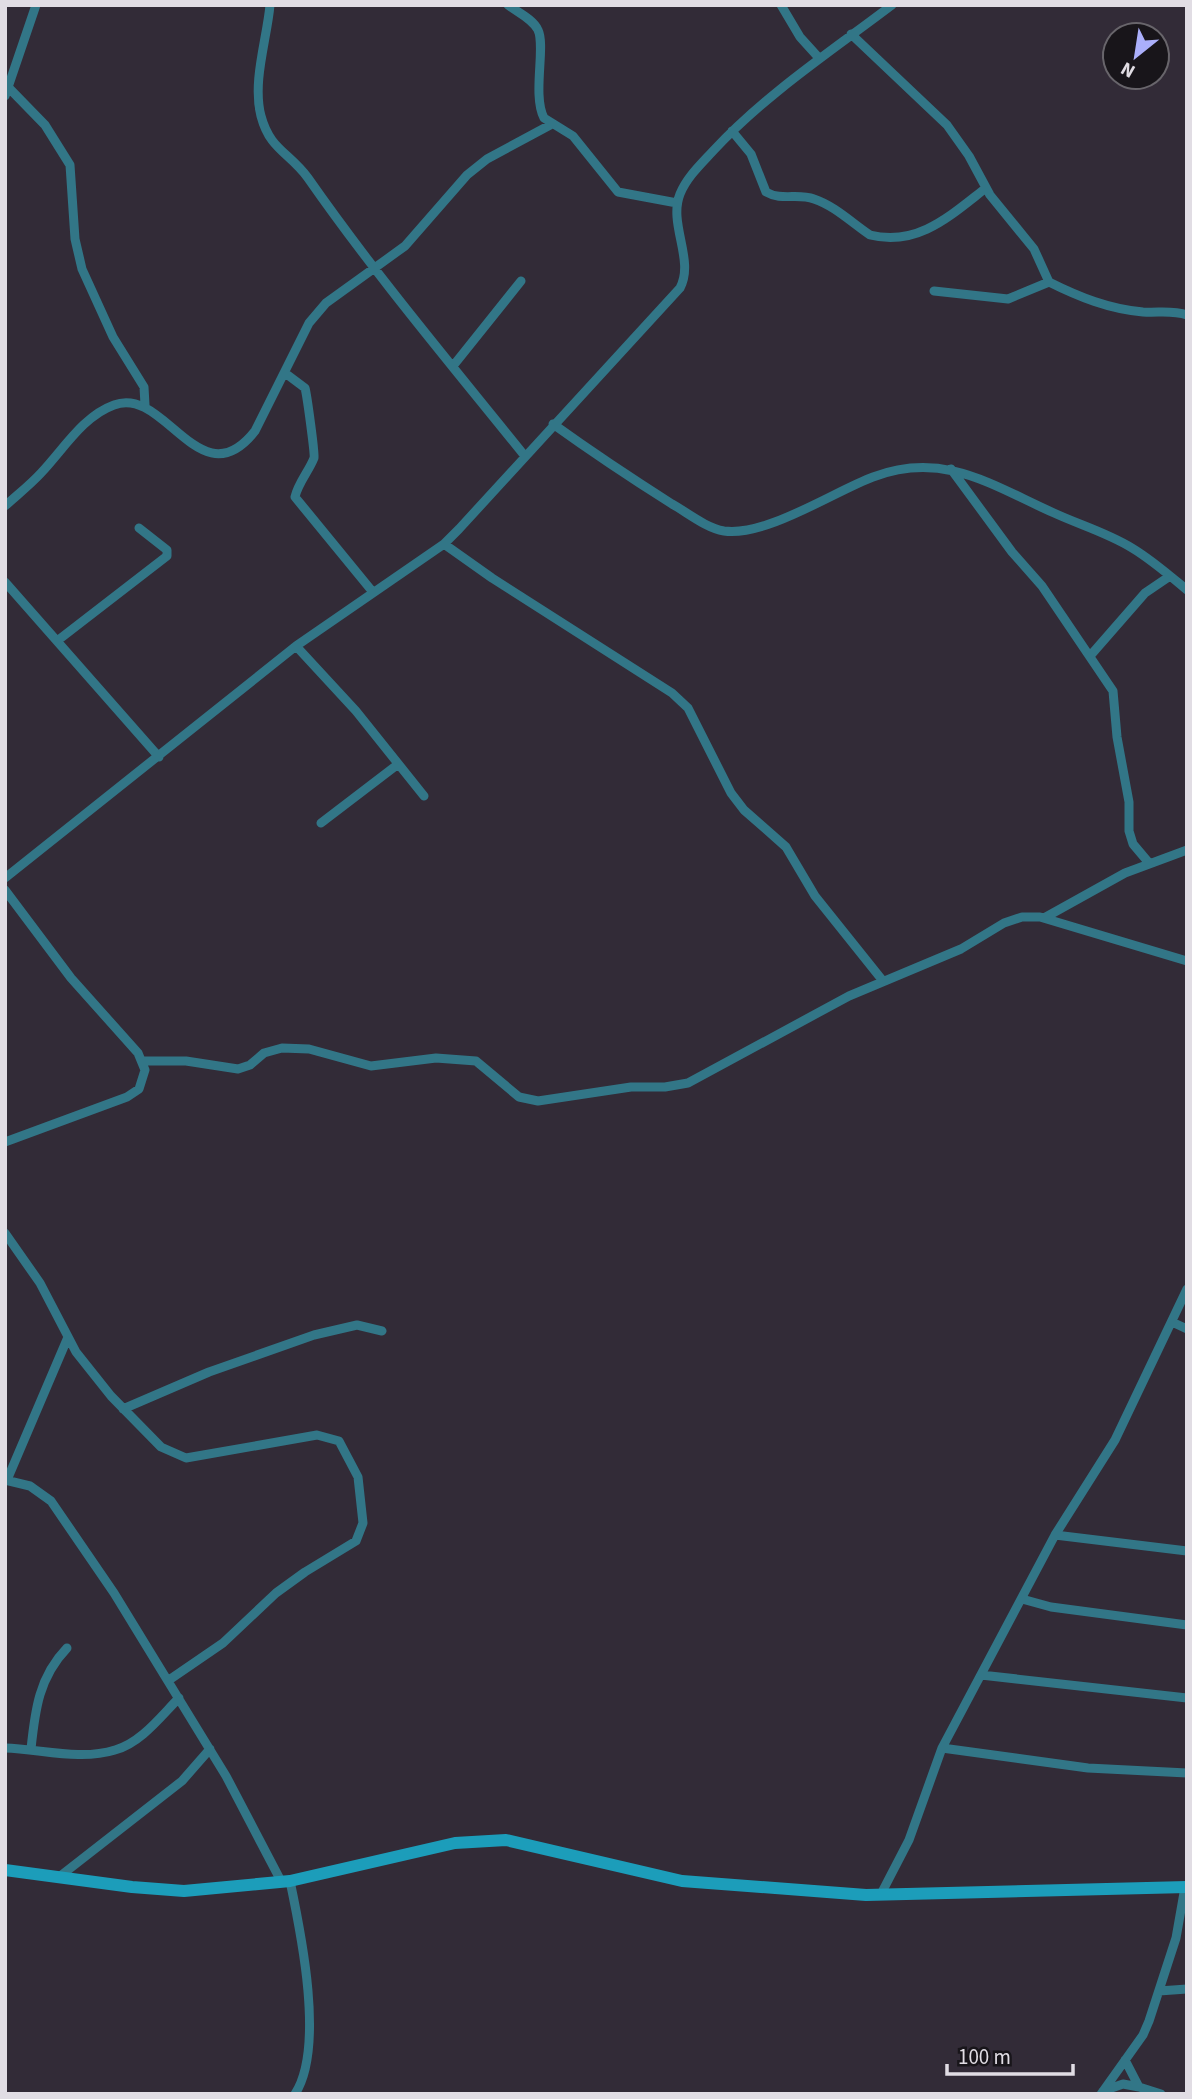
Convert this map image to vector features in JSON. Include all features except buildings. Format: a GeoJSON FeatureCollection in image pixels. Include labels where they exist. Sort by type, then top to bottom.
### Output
{"type":"FeatureCollection","features":[{"type":"Feature","properties":{"kind":"main road"},"geometry":{"type":"LineString","coordinates":[[5,1870],[184,1891],[285,1881],[455,1843],[506,1840],[682,1881],[881,1894],[1186,1887]]}},
{"type":"Feature","properties":{"kind":"street"},"geometry":{"type":"LineString","coordinates":[[36,5],[7,92],[45,125],[71,165],[75,239],[82,269],[113,337],[144,387],[145,405]]}},
{"type":"Feature","properties":{"kind":"street"},"geometry":{"type":"LineString","coordinates":[[270,5],[259,90],[260,113],[268,139],[305,175],[411,318],[524,455]]}},
{"type":"Feature","properties":{"kind":"street"},"geometry":{"type":"LineString","coordinates":[[508,5],[537,26],[540,34],[541,115],[583,146],[605,180],[618,192],[677,203]]}},
{"type":"Feature","properties":{"kind":"street"},"geometry":{"type":"LineString","coordinates":[[781,5],[800,37],[819,58]]}},
{"type":"Feature","properties":{"kind":"street"},"geometry":{"type":"LineString","coordinates":[[5,878],[296,646],[372,591],[444,544],[680,288],[685,279],[676,221],[677,203],[691,175],[732,131],[819,58],[892,5]]}},
{"type":"Feature","properties":{"kind":"street"},"geometry":{"type":"LineString","coordinates":[[851,34],[947,125],[986,188],[1034,249],[1049,282],[1090,301],[1126,310],[1168,311],[1187,315]]}},
{"type":"Feature","properties":{"kind":"street"},"geometry":{"type":"LineString","coordinates":[[5,506],[99,412],[116,403],[145,405],[183,439],[205,451],[227,453],[245,444],[255,432],[309,323],[326,303],[376,269],[411,240],[467,175],[487,159],[552,124]]}},
{"type":"Feature","properties":{"kind":"street"},"geometry":{"type":"LineString","coordinates":[[732,131],[751,154],[766,192],[780,197],[799,195],[815,199],[870,235],[879,237],[925,232],[986,188]]}},
{"type":"Feature","properties":{"kind":"street"},"geometry":{"type":"LineString","coordinates":[[453,366],[521,281]]}},
{"type":"Feature","properties":{"kind":"street"},"geometry":{"type":"LineString","coordinates":[[934,291],[1008,299],[1049,282]]}},
{"type":"Feature","properties":{"kind":"street"},"geometry":{"type":"LineString","coordinates":[[285,373],[305,388],[309,428],[316,454],[295,497],[372,591]]}},
{"type":"Feature","properties":{"kind":"street"},"geometry":{"type":"LineString","coordinates":[[553,424],[607,463],[703,523],[725,531],[751,528],[807,510],[873,477],[926,468],[951,469],[997,484],[1131,547],[1187,590]]}},
{"type":"Feature","properties":{"kind":"street"},"geometry":{"type":"LineString","coordinates":[[951,469],[1012,552],[1042,586],[1113,691],[1129,802],[1129,831],[1133,844],[1149,863]]}},
{"type":"Feature","properties":{"kind":"street"},"geometry":{"type":"LineString","coordinates":[[57,641],[167,556],[167,550],[139,528]]}},
{"type":"Feature","properties":{"kind":"street"},"geometry":{"type":"LineString","coordinates":[[444,544],[492,578],[672,693],[688,708],[731,793],[744,810],[786,847],[815,896],[883,981]]}},
{"type":"Feature","properties":{"kind":"street"},"geometry":{"type":"LineString","coordinates":[[1090,656],[1145,593],[1170,576]]}},
{"type":"Feature","properties":{"kind":"street"},"geometry":{"type":"LineString","coordinates":[[5,582],[159,757]]}},
{"type":"Feature","properties":{"kind":"street"},"geometry":{"type":"LineString","coordinates":[[296,646],[356,711],[424,796]]}},
{"type":"Feature","properties":{"kind":"street"},"geometry":{"type":"LineString","coordinates":[[321,823],[397,765]]}},
{"type":"Feature","properties":{"kind":"street"},"geometry":{"type":"LineString","coordinates":[[1044,918],[1101,885],[1149,863],[1187,850]]}},
{"type":"Feature","properties":{"kind":"street"},"geometry":{"type":"LineString","coordinates":[[5,890],[36,934],[143,1060],[145,1070],[143,1081],[127,1097],[5,1142]]}},
{"type":"Feature","properties":{"kind":"street"},"geometry":{"type":"LineString","coordinates":[[143,1060],[186,1061],[238,1069],[250,1065],[264,1053],[282,1048],[309,1049],[371,1066],[436,1058],[476,1061],[519,1097],[538,1101],[553,1100],[631,1087],[665,1087],[688,1083],[755,1049],[810,1016],[961,948],[1004,923],[1022,917],[1044,918],[1187,961]]}},
{"type":"Feature","properties":{"kind":"street"},"geometry":{"type":"LineString","coordinates":[[5,1233],[40,1283],[76,1352],[123,1409],[161,1447],[186,1458],[317,1435],[338,1441],[348,1454],[358,1477],[363,1523],[356,1541],[276,1593],[223,1643],[169,1680]]}},
{"type":"Feature","properties":{"kind":"street"},"geometry":{"type":"LineString","coordinates":[[881,1894],[909,1840],[942,1748],[1055,1535],[1115,1440],[1187,1289]]}},
{"type":"Feature","properties":{"kind":"street"},"geometry":{"type":"LineString","coordinates":[[1172,1322],[1187,1329]]}},
{"type":"Feature","properties":{"kind":"street"},"geometry":{"type":"LineString","coordinates":[[123,1409],[209,1372],[314,1335],[358,1325],[382,1331]]}},
{"type":"Feature","properties":{"kind":"street"},"geometry":{"type":"LineString","coordinates":[[68,1337],[6,1480],[30,1486],[51,1501],[141,1632],[285,1881],[305,1950],[309,2058],[295,2094]]}},
{"type":"Feature","properties":{"kind":"street"},"geometry":{"type":"LineString","coordinates":[[1055,1535],[1187,1551]]}},
{"type":"Feature","properties":{"kind":"street"},"geometry":{"type":"LineString","coordinates":[[1022,1599],[1051,1607],[1187,1625]]}},
{"type":"Feature","properties":{"kind":"street"},"geometry":{"type":"LineString","coordinates":[[31,1749],[38,1693],[55,1659],[67,1648]]}},
{"type":"Feature","properties":{"kind":"street"},"geometry":{"type":"LineString","coordinates":[[981,1675],[1187,1698]]}},
{"type":"Feature","properties":{"kind":"street"},"geometry":{"type":"LineString","coordinates":[[5,1748],[77,1754],[116,1750],[137,1738],[179,1698]]}},
{"type":"Feature","properties":{"kind":"street"},"geometry":{"type":"LineString","coordinates":[[942,1748],[1088,1769],[1187,1773]]}},
{"type":"Feature","properties":{"kind":"street"},"geometry":{"type":"LineString","coordinates":[[59,1877],[182,1781],[210,1749]]}},
{"type":"Feature","properties":{"kind":"street"},"geometry":{"type":"LineString","coordinates":[[1101,2093],[1143,2035],[1176,1938],[1186,1887]]}},
{"type":"Feature","properties":{"kind":"street"},"geometry":{"type":"LineString","coordinates":[[1159,1991],[1187,1989]]}},
{"type":"Feature","properties":{"kind":"street"},"geometry":{"type":"LineString","coordinates":[[1125,2060],[1139,2087]]}},
{"type":"Feature","properties":{"kind":"street"},"geometry":{"type":"LineString","coordinates":[[1101,2093],[1123,2084],[1161,2094]]}}]}
